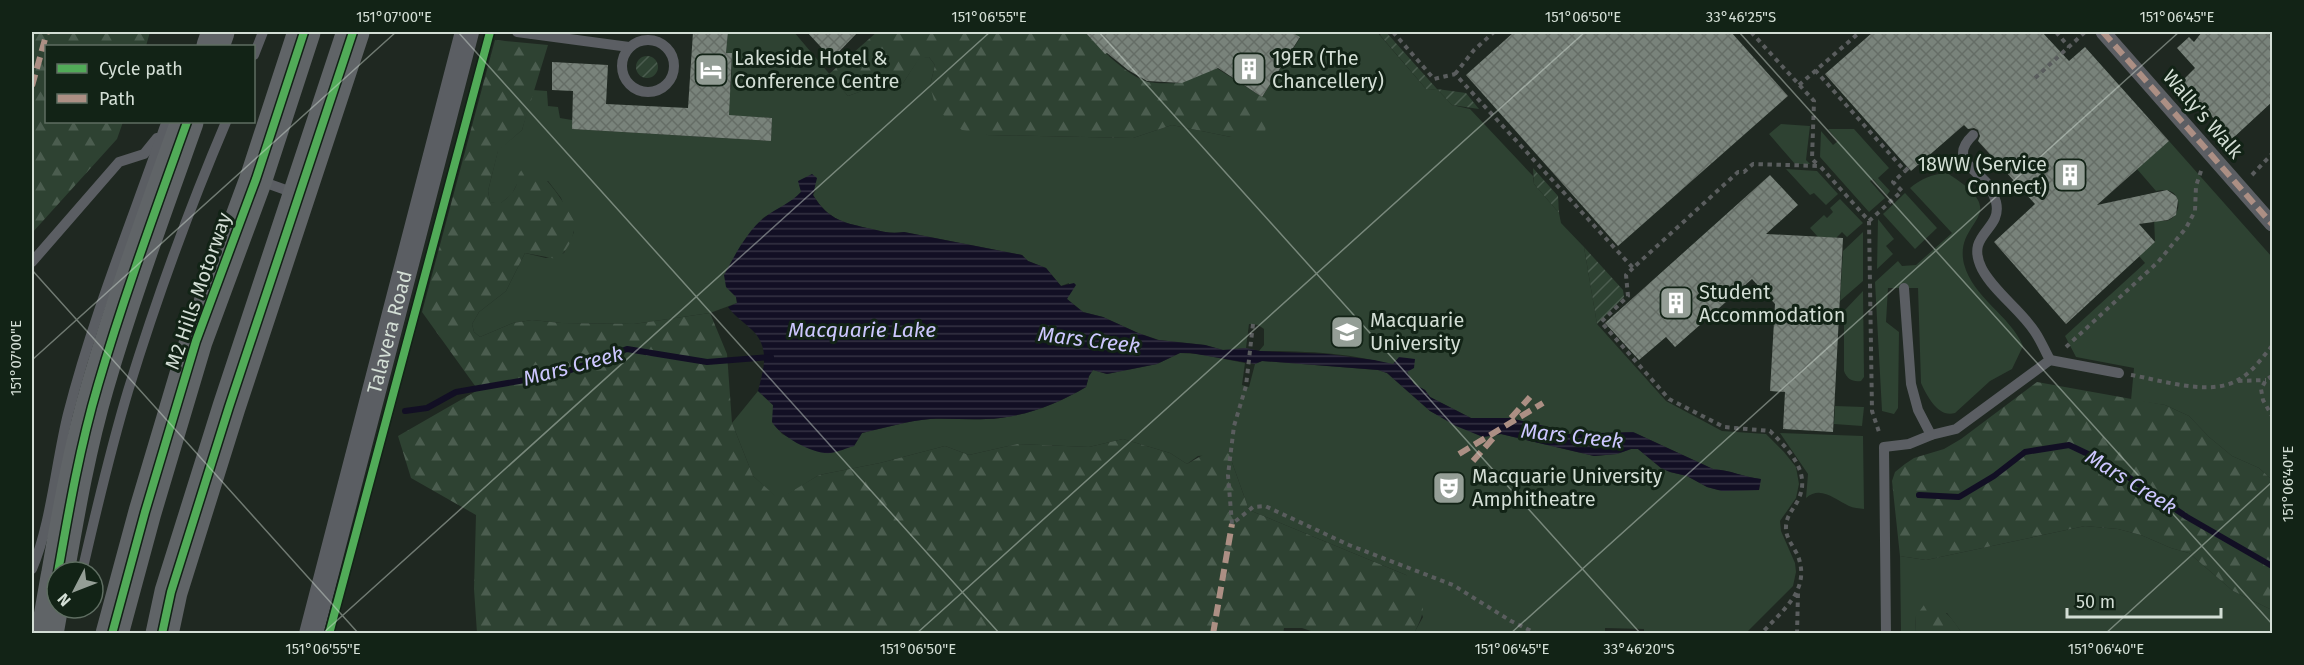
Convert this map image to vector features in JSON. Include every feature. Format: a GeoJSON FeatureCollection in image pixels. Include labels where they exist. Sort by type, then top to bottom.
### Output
{"type":"FeatureCollection","features":[{"type":"Feature","properties":{"kind":"highway","name":"M2 Hills Motorway"},"geometry":{"type":"LineString","coordinates":[[112,633],[196,341],[256,179],[304,32]]}},
{"type":"Feature","properties":{"kind":"highway"},"geometry":{"type":"LineString","coordinates":[[162,633],[171,592],[352,32]]}},
{"type":"Feature","properties":{"kind":"highway"},"geometry":{"type":"LineString","coordinates":[[60,560],[73,483],[173,123]]}},
{"type":"Feature","properties":{"kind":"street","name":"Talavera Road"},"geometry":{"type":"LineString","coordinates":[[311,633],[467,32]]}},
{"type":"Feature","properties":{"kind":"street","name":"Wally's Walk"},"geometry":{"type":"LineString","coordinates":[[2103,32],[2272,224]]}},
{"type":"Feature","properties":{"kind":"lane"},"geometry":{"type":"LineString","coordinates":[[255,52],[263,32]]}},
{"type":"Feature","properties":{"kind":"lane"},"geometry":{"type":"LineString","coordinates":[[517,32],[629,47],[646,40],[663,45],[674,60],[674,69],[667,85],[653,93],[636,90],[629,85],[624,79],[621,62],[629,47]]}},
{"type":"Feature","properties":{"kind":"lane"},"geometry":{"type":"LineString","coordinates":[[32,262],[118,162],[144,154],[173,123]]}},
{"type":"Feature","properties":{"kind":"lane"},"geometry":{"type":"LineString","coordinates":[[32,569],[39,548],[75,393],[106,290],[173,123]]}},
{"type":"Feature","properties":{"kind":"lane"},"geometry":{"type":"LineString","coordinates":[[85,560],[103,481],[128,391],[199,187],[226,123]]}},
{"type":"Feature","properties":{"kind":"lane"},"geometry":{"type":"LineString","coordinates":[[1973,135],[1966,144],[1964,152],[1966,165],[1986,183],[1997,204],[1997,216],[1980,236],[1977,247],[1978,258],[1983,269],[2035,331],[2050,360]]}},
{"type":"Feature","properties":{"kind":"lane"},"geometry":{"type":"LineString","coordinates":[[256,179],[301,195]]}},
{"type":"Feature","properties":{"kind":"lane"},"geometry":{"type":"LineString","coordinates":[[1904,288],[1911,384],[1918,410],[1931,435]]}},
{"type":"Feature","properties":{"kind":"lane"},"geometry":{"type":"LineString","coordinates":[[1886,633],[1884,447],[1909,444],[1931,435],[1956,429],[2050,360],[2119,373]]}},
{"type":"Feature","properties":{"kind":"path"},"geometry":{"type":"LineString","coordinates":[[1393,32],[1434,79],[1455,74],[1474,50],[1494,32]]}},
{"type":"Feature","properties":{"kind":"path"},"geometry":{"type":"LineString","coordinates":[[1751,32],[1814,101],[1812,159],[1869,221],[1872,411],[1884,447]]}},
{"type":"Feature","properties":{"kind":"path"},"geometry":{"type":"LineString","coordinates":[[1799,85],[1860,32]]}},
{"type":"Feature","properties":{"kind":"path"},"geometry":{"type":"LineString","coordinates":[[2056,32],[2069,47]]}},
{"type":"Feature","properties":{"kind":"path"},"geometry":{"type":"LineString","coordinates":[[2035,78],[2086,32]]}},
{"type":"Feature","properties":{"kind":"path"},"geometry":{"type":"LineString","coordinates":[[1815,70],[1907,170],[1893,182],[1902,191],[1869,221]]}},
{"type":"Feature","properties":{"kind":"path"},"geometry":{"type":"LineString","coordinates":[[1455,74],[1633,268]]}},
{"type":"Feature","properties":{"kind":"path"},"geometry":{"type":"LineString","coordinates":[[2050,360],[2158,262],[2186,228],[2195,211],[2196,186],[2208,150]]}},
{"type":"Feature","properties":{"kind":"path"},"geometry":{"type":"LineString","coordinates":[[2239,187],[2272,154]]}},
{"type":"Feature","properties":{"kind":"path"},"geometry":{"type":"LineString","coordinates":[[1797,633],[1798,592],[1802,570],[1785,528],[1803,482],[1789,451],[1770,430],[1724,427],[1669,399],[1601,322],[1628,296],[1626,275],[1738,172],[1744,172],[1753,164],[1820,166]]}},
{"type":"Feature","properties":{"kind":"path"},"geometry":{"type":"LineString","coordinates":[[1920,164],[1927,171]]}},
{"type":"Feature","properties":{"kind":"path"},"geometry":{"type":"LineString","coordinates":[[1253,324],[1246,386],[1234,426],[1228,475],[1232,524],[1253,507],[1265,506],[1349,544],[1453,585],[1511,621],[1536,633]]}},
{"type":"Feature","properties":{"kind":"path"},"geometry":{"type":"LineString","coordinates":[[2237,381],[2250,371],[2272,346]]}},
{"type":"Feature","properties":{"kind":"path"},"geometry":{"type":"LineString","coordinates":[[2119,373],[2202,388],[2216,388],[2237,381],[2266,380]]}},
{"type":"Feature","properties":{"kind":"path"},"geometry":{"type":"LineString","coordinates":[[2272,376],[2266,380],[2261,389],[2263,400],[2272,416]]}},
{"type":"Feature","properties":{"kind":"path"},"geometry":{"type":"LineString","coordinates":[[1761,633],[1798,592]]}},
{"type":"Feature","properties":{"kind":"green space"},"geometry":{"type":"Polygon","coordinates":[[[32,32],[150,32],[146,45],[45,45],[45,123],[123,123],[117,139],[32,233],[32,32]]]}},
{"type":"Feature","properties":{"kind":"green space"},"geometry":{"type":"Polygon","coordinates":[[[728,32],[794,32],[848,96],[878,85],[903,83],[919,58],[929,57],[935,65],[930,86],[987,135],[1133,138],[1172,125],[1231,137],[1262,97],[1300,38],[1291,32],[1377,32],[1427,90],[1437,89],[1452,105],[1470,109],[1533,176],[1534,184],[1559,213],[1561,223],[1584,247],[1597,324],[1666,401],[1722,431],[1766,434],[1796,467],[1799,484],[1796,498],[1780,521],[1781,531],[1795,563],[1793,586],[1746,633],[1644,634],[1644,629],[1605,628],[1605,634],[1414,633],[1423,617],[1406,575],[1249,510],[1229,454],[1198,456],[1187,464],[1170,453],[1123,439],[1089,447],[1017,444],[969,455],[945,446],[880,463],[819,475],[779,500],[753,476],[732,423],[758,391],[773,405],[773,422],[782,434],[821,452],[854,446],[862,433],[913,421],[999,418],[1025,413],[1050,405],[1086,387],[1093,370],[1107,374],[1157,364],[1180,353],[1245,363],[1242,385],[1249,387],[1255,364],[1262,361],[1378,370],[1387,373],[1430,411],[1483,437],[1501,434],[1594,456],[1638,449],[1661,468],[1687,476],[1707,487],[1722,491],[1759,490],[1760,479],[1713,469],[1633,432],[1568,434],[1553,428],[1471,418],[1430,397],[1425,390],[1414,384],[1408,370],[1390,364],[1335,354],[1259,351],[1264,345],[1264,329],[1258,325],[1249,324],[1246,348],[1223,350],[1205,345],[1159,340],[1103,317],[1083,312],[1067,299],[1069,283],[1061,286],[1046,268],[1028,261],[1022,255],[904,232],[884,232],[846,222],[832,216],[819,204],[813,195],[816,190],[801,192],[795,199],[763,218],[756,227],[736,296],[737,303],[710,313],[634,324],[561,323],[532,320],[513,323],[480,337],[474,332],[472,324],[479,312],[506,291],[525,253],[546,258],[564,253],[574,232],[561,198],[548,181],[517,184],[512,194],[500,204],[490,202],[488,191],[498,150],[522,130],[533,90],[547,91],[548,106],[558,107],[560,118],[572,120],[572,129],[771,141],[772,118],[706,114],[731,89],[732,54],[726,53],[728,32]]]}},
{"type":"Feature","properties":{"kind":"green space"},"geometry":{"type":"Polygon","coordinates":[[[877,32],[1085,32],[1114,60],[1140,79],[1152,83],[1182,83],[1174,41],[1262,97],[1271,99],[1265,132],[1231,137],[1172,125],[1133,138],[987,135],[962,130],[948,121],[935,104],[930,86],[935,65],[929,57],[919,59],[903,83],[878,85],[848,96],[829,74],[877,32]]]}},
{"type":"Feature","properties":{"kind":"green space"},"geometry":{"type":"Polygon","coordinates":[[[1386,32],[1437,89],[1427,90],[1380,35],[1386,32]]]}},
{"type":"Feature","properties":{"kind":"green space"},"geometry":{"type":"Polygon","coordinates":[[[495,40],[548,45],[522,130],[498,151],[488,191],[490,202],[501,203],[508,198],[515,189],[518,175],[526,168],[543,176],[575,222],[570,242],[557,259],[525,253],[506,291],[479,312],[472,324],[474,332],[480,337],[513,323],[532,320],[561,323],[634,324],[710,313],[727,354],[732,423],[753,476],[779,499],[819,475],[880,463],[945,446],[969,455],[1017,444],[1089,447],[1123,439],[1170,453],[1187,464],[1215,448],[1229,454],[1249,510],[1406,575],[1418,589],[1423,602],[1421,616],[1414,633],[1320,634],[1302,628],[1284,628],[1283,634],[477,633],[474,589],[476,515],[411,478],[398,436],[478,390],[422,312],[495,40]]]}},
{"type":"Feature","properties":{"kind":"green space"},"geometry":{"type":"Polygon","coordinates":[[[643,56],[651,56],[658,63],[658,71],[651,78],[643,78],[636,71],[636,63],[643,56]]]}},
{"type":"Feature","properties":{"kind":"green space"},"geometry":{"type":"Polygon","coordinates":[[[1437,89],[1466,93],[1479,109],[1452,105],[1437,89]]]}},
{"type":"Feature","properties":{"kind":"green space"},"geometry":{"type":"Polygon","coordinates":[[[1781,124],[1810,126],[1806,160],[1810,164],[1795,164],[1769,134],[1781,124]]]}},
{"type":"Feature","properties":{"kind":"green space"},"geometry":{"type":"Polygon","coordinates":[[[1828,129],[1854,129],[1889,168],[1878,178],[1890,191],[1887,195],[1873,179],[1870,181],[1885,198],[1869,212],[1820,157],[1821,131],[1833,145],[1838,141],[1828,129]]]}},
{"type":"Feature","properties":{"kind":"green space"},"geometry":{"type":"Polygon","coordinates":[[[2169,141],[2272,257],[2272,480],[2259,468],[2232,456],[2189,416],[2165,405],[2131,400],[2134,368],[2076,357],[2065,336],[2145,263],[2139,256],[2155,242],[2154,218],[2163,221],[2171,219],[2176,214],[2178,200],[2174,194],[2167,190],[2156,191],[2137,169],[2169,141]]]}},
{"type":"Feature","properties":{"kind":"green space"},"geometry":{"type":"Polygon","coordinates":[[[1533,168],[1558,196],[1559,213],[1534,184],[1533,168]]]}},
{"type":"Feature","properties":{"kind":"green space"},"geometry":{"type":"Polygon","coordinates":[[[1786,169],[1817,171],[1838,194],[1826,205],[1814,193],[1810,195],[1786,169]]]}},
{"type":"Feature","properties":{"kind":"green space"},"geometry":{"type":"Polygon","coordinates":[[[1947,173],[1978,199],[1980,209],[1978,218],[1963,249],[1964,264],[1969,276],[1983,297],[2010,325],[2023,346],[2012,369],[1990,381],[1955,413],[1943,412],[1934,405],[1921,383],[1918,288],[1888,288],[1886,322],[1899,332],[1898,408],[1894,414],[1882,411],[1875,282],[1898,261],[1902,266],[1916,265],[1952,233],[1910,188],[1936,174],[1947,173]]]}},
{"type":"Feature","properties":{"kind":"green space"},"geometry":{"type":"Polygon","coordinates":[[[1905,193],[1937,228],[1915,249],[1883,214],[1905,193]]]}},
{"type":"Feature","properties":{"kind":"green space"},"geometry":{"type":"Polygon","coordinates":[[[1840,199],[1863,223],[1847,237],[1842,232],[1836,238],[1818,237],[1810,228],[1824,215],[1827,218],[1833,212],[1830,208],[1840,199]]]}},
{"type":"Feature","properties":{"kind":"green space"},"geometry":{"type":"Polygon","coordinates":[[[1878,219],[1894,239],[1886,246],[1893,254],[1877,269],[1878,219]]]}},
{"type":"Feature","properties":{"kind":"green space"},"geometry":{"type":"Polygon","coordinates":[[[1863,232],[1863,281],[1840,301],[1843,251],[1863,232]]]}},
{"type":"Feature","properties":{"kind":"green space"},"geometry":{"type":"Polygon","coordinates":[[[1584,247],[1623,290],[1624,297],[1597,324],[1584,247]]]}},
{"type":"Feature","properties":{"kind":"green space"},"geometry":{"type":"Polygon","coordinates":[[[1863,291],[1864,377],[1861,381],[1855,381],[1848,378],[1844,371],[1844,311],[1863,291]]]}},
{"type":"Feature","properties":{"kind":"green space"},"geometry":{"type":"Polygon","coordinates":[[[2037,382],[2165,405],[2189,416],[2232,456],[2259,468],[2272,480],[2272,610],[2233,591],[2189,553],[2118,529],[2085,526],[1926,560],[1900,556],[1892,481],[1895,472],[1914,458],[1944,449],[1961,439],[2037,382]]]}},
{"type":"Feature","properties":{"kind":"green space"},"geometry":{"type":"Polygon","coordinates":[[[1835,406],[1864,407],[1862,426],[1834,424],[1835,406]]]}},
{"type":"Feature","properties":{"kind":"green space"},"geometry":{"type":"Polygon","coordinates":[[[1780,433],[1863,436],[1864,509],[1851,507],[1823,493],[1812,494],[1806,498],[1808,474],[1780,433]]]}},
{"type":"Feature","properties":{"kind":"green space"},"geometry":{"type":"Polygon","coordinates":[[[2085,526],[2118,529],[2189,553],[2233,591],[2272,610],[2272,633],[1962,633],[1947,613],[1916,616],[1915,633],[1901,633],[1900,556],[1926,560],[2085,526]]]}},
{"type":"Feature","properties":{"kind":"green space"},"geometry":{"type":"Polygon","coordinates":[[[1924,605],[1943,611],[1962,633],[1915,633],[1916,616],[1924,605]]]}},
{"type":"Feature","properties":{"kind":"water","name":"Macquarie Lake"},"geometry":{"type":"Polygon","coordinates":[[[812,174],[817,178],[813,195],[825,210],[838,220],[884,232],[904,232],[1022,255],[1028,261],[1046,268],[1061,286],[1074,283],[1076,285],[1067,299],[1083,312],[1103,317],[1158,340],[1205,345],[1223,350],[1246,348],[1260,351],[1327,354],[1393,364],[1399,357],[1415,359],[1414,368],[1407,372],[1414,384],[1425,390],[1430,397],[1471,418],[1510,418],[1568,434],[1633,432],[1713,469],[1761,479],[1759,490],[1722,491],[1707,487],[1687,476],[1661,468],[1638,449],[1594,456],[1501,434],[1483,437],[1456,426],[1430,411],[1387,373],[1378,370],[1262,361],[1255,364],[1190,353],[1180,353],[1157,364],[1107,374],[1093,370],[1086,387],[1050,405],[1025,413],[999,418],[913,421],[862,433],[854,446],[840,451],[824,453],[807,448],[790,439],[772,422],[773,405],[758,391],[764,361],[760,340],[728,307],[737,303],[736,297],[726,287],[724,275],[753,229],[765,217],[797,196],[801,192],[798,181],[812,174]]]}},
{"type":"Feature","properties":{"kind":"building"},"geometry":{"type":"Polygon","coordinates":[[[693,32],[728,32],[726,53],[732,53],[729,115],[772,118],[771,141],[572,129],[573,91],[552,90],[552,62],[608,65],[606,104],[688,108],[693,32]]]}},
{"type":"Feature","properties":{"kind":"building"},"geometry":{"type":"Polygon","coordinates":[[[807,32],[858,32],[832,59],[807,32]]]}},
{"type":"Feature","properties":{"kind":"building"},"geometry":{"type":"Polygon","coordinates":[[[1085,32],[1291,32],[1300,37],[1262,97],[1218,68],[1182,83],[1147,81],[1128,70],[1107,53],[1105,54],[1085,32]]]}},
{"type":"Feature","properties":{"kind":"building"},"geometry":{"type":"Polygon","coordinates":[[[1514,32],[1731,32],[1788,96],[1618,246],[1466,75],[1514,32]]]}},
{"type":"Feature","properties":{"kind":"building","name":"18WW (Service Connect)"},"geometry":{"type":"Polygon","coordinates":[[[1873,32],[2042,32],[2069,61],[2085,47],[2169,141],[2097,205],[2167,190],[2178,200],[2176,215],[2168,220],[2139,224],[2155,242],[2066,324],[1994,242],[2035,204],[1978,141],[1980,136],[1978,130],[1968,129],[1964,125],[1911,171],[1825,74],[1873,32]]]}},
{"type":"Feature","properties":{"kind":"building"},"geometry":{"type":"Polygon","coordinates":[[[2202,32],[2272,32],[2272,102],[2232,139],[2181,82],[2195,68],[2177,48],[2189,37],[2194,42],[2202,32]]]}},
{"type":"Feature","properties":{"kind":"building","name":"Student Accommodation"},"geometry":{"type":"Polygon","coordinates":[[[1770,175],[1798,205],[1766,234],[1843,238],[1833,432],[1783,429],[1785,392],[1770,391],[1775,304],[1752,279],[1675,347],[1666,337],[1639,360],[1605,323],[1770,175]]]}},
{"type":"Feature","properties":{"kind":"waterway","name":"Mars Creek"},"geometry":{"type":"LineString","coordinates":[[405,411],[427,408],[456,392],[560,374],[627,349],[707,362],[771,357]]}},
{"type":"Feature","properties":{"kind":"waterway","name":"Mars Creek"},"geometry":{"type":"LineString","coordinates":[[1919,495],[1959,497],[1994,476],[2025,452],[2069,445],[2109,464],[2187,517],[2272,566]]}},
{"type":"Feature","properties":{"kind":"marked path"},"geometry":{"type":"LineString","coordinates":[[32,86],[47,32]]}},
{"type":"Feature","properties":{"kind":"marked path"},"geometry":{"type":"LineString","coordinates":[[2103,32],[2272,224]]}},
{"type":"Feature","properties":{"kind":"marked path"},"geometry":{"type":"LineString","coordinates":[[1511,418],[1530,397]]}},
{"type":"Feature","properties":{"kind":"marked path"},"geometry":{"type":"LineString","coordinates":[[1459,454],[1543,403]]}},
{"type":"Feature","properties":{"kind":"marked path"},"geometry":{"type":"LineString","coordinates":[[1473,461],[1495,436]]}},
{"type":"Feature","properties":{"kind":"marked path"},"geometry":{"type":"LineString","coordinates":[[1213,634],[1232,524]]}},
{"type":"Feature","properties":{"kind":"cycle path"},"geometry":{"type":"LineString","coordinates":[[112,634],[145,512],[196,341],[256,179],[304,32]]}},
{"type":"Feature","properties":{"kind":"cycle path"},"geometry":{"type":"LineString","coordinates":[[162,634],[171,592],[229,407],[353,32]]}},
{"type":"Feature","properties":{"kind":"cycle path"},"geometry":{"type":"LineString","coordinates":[[329,634],[490,32]]}},
{"type":"Feature","properties":{"kind":"cycle path"},"geometry":{"type":"LineString","coordinates":[[60,560],[80,454],[98,385],[129,286],[187,123]]}},
{"type":"Feature","properties":{"kind":"place","name":"19ER (The Chancellery)"},"geometry":{"type":"Point","coordinates":[1249,69]}},
{"type":"Feature","properties":{"kind":"place","name":"Lakeside Hotel & Conference Centre"},"geometry":{"type":"Point","coordinates":[711,70]}},
{"type":"Feature","properties":{"kind":"place","name":"18WW (Service Connect)"},"geometry":{"type":"Point","coordinates":[2070,175]}},
{"type":"Feature","properties":{"kind":"place","name":"Student Accommodation"},"geometry":{"type":"Point","coordinates":[1676,303]}},
{"type":"Feature","properties":{"kind":"place","name":"Macquarie University"},"geometry":{"type":"Point","coordinates":[1347,332]}},
{"type":"Feature","properties":{"kind":"place","name":"Macquarie University Amphitheatre"},"geometry":{"type":"Point","coordinates":[1449,488]}}]}
